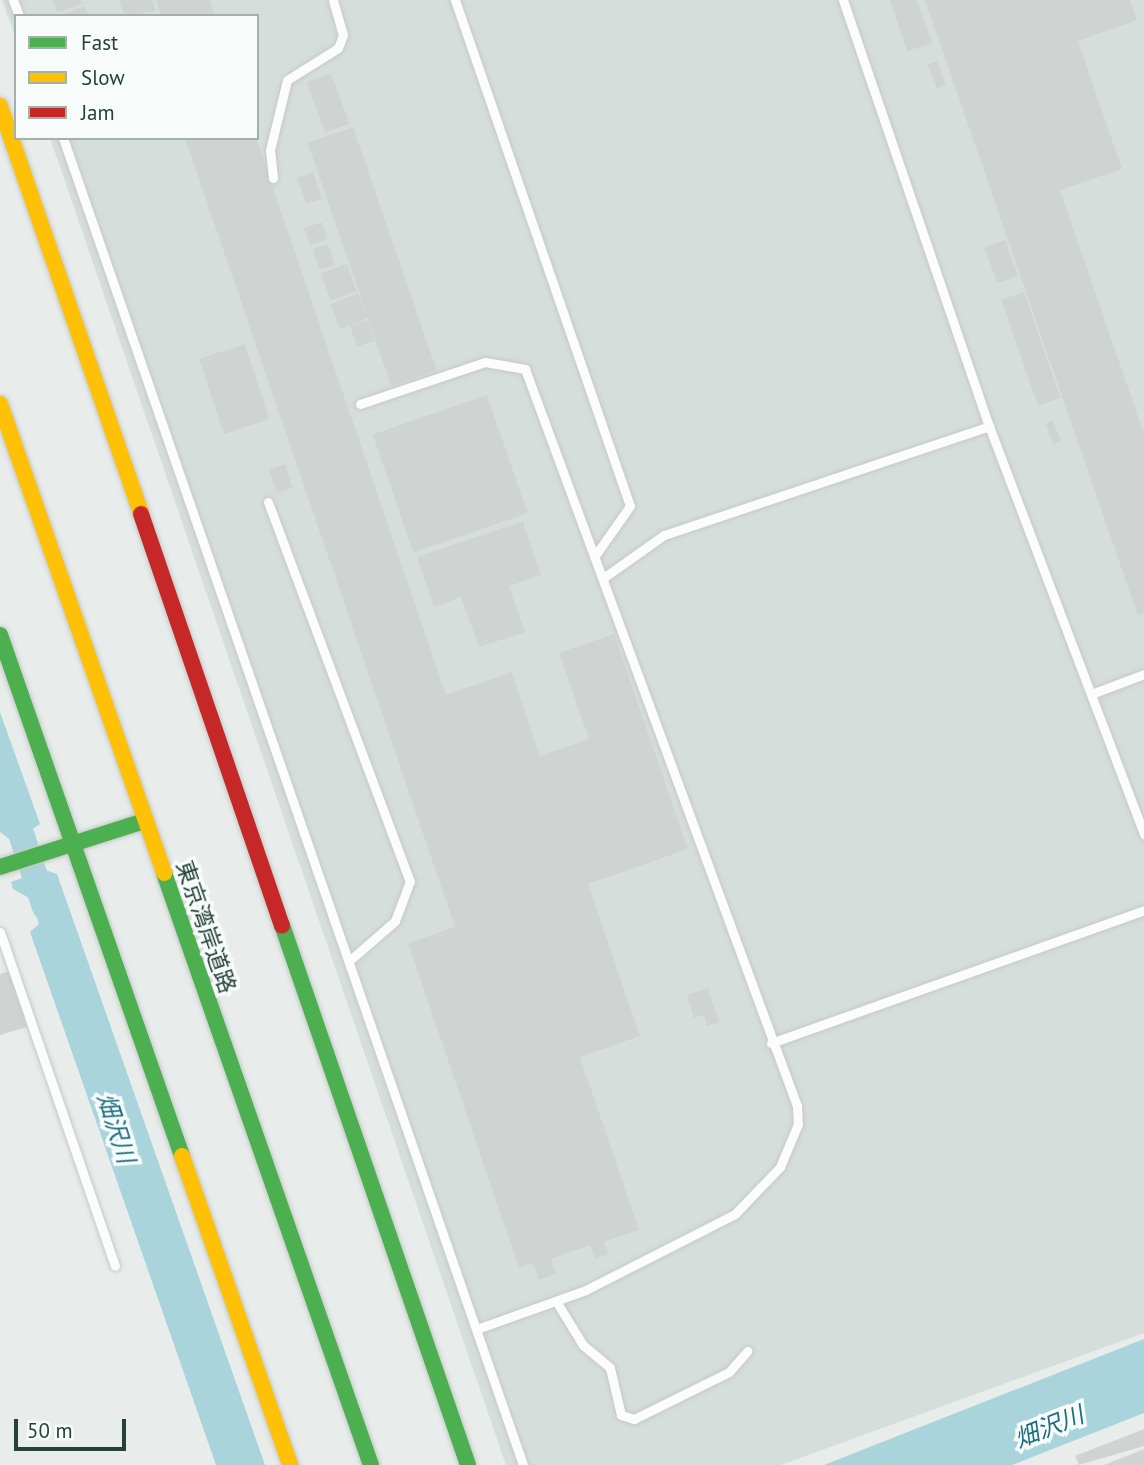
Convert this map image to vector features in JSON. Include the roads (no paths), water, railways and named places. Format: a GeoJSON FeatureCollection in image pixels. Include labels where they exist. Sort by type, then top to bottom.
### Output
{"type":"FeatureCollection","features":[{"type":"Feature","properties":{"kind":"main road"},"geometry":{"type":"LineString","coordinates":[[0,106],[468,1465]]}},
{"type":"Feature","properties":{"kind":"main road","name":"東京湾岸道路"},"geometry":{"type":"LineString","coordinates":[[0,404],[371,1465]]}},
{"type":"Feature","properties":{"kind":"main road"},"geometry":{"type":"LineString","coordinates":[[0,635],[66,845],[290,1465]]}},
{"type":"Feature","properties":{"kind":"main road"},"geometry":{"type":"LineString","coordinates":[[0,867],[145,821]]}},
{"type":"Feature","properties":{"kind":"lane"},"geometry":{"type":"LineString","coordinates":[[273,178],[270,150],[287,80],[338,48],[343,35],[333,0]]}},
{"type":"Feature","properties":{"kind":"lane"},"geometry":{"type":"LineString","coordinates":[[455,0],[630,506],[594,557]]}},
{"type":"Feature","properties":{"kind":"lane"},"geometry":{"type":"LineString","coordinates":[[843,0],[989,426],[1094,693],[1144,835]]}},
{"type":"Feature","properties":{"kind":"lane"},"geometry":{"type":"LineString","coordinates":[[64,140],[523,1465]]}},
{"type":"Feature","properties":{"kind":"lane"},"geometry":{"type":"LineString","coordinates":[[360,404],[485,362],[526,369],[594,557],[606,576],[771,1043],[797,1106],[798,1124],[780,1167],[736,1214],[671,1252],[556,1301],[477,1329]]}},
{"type":"Feature","properties":{"kind":"lane"},"geometry":{"type":"LineString","coordinates":[[606,576],[664,535],[989,426]]}},
{"type":"Feature","properties":{"kind":"lane"},"geometry":{"type":"LineString","coordinates":[[268,502],[410,881],[395,921],[349,960]]}},
{"type":"Feature","properties":{"kind":"lane"},"geometry":{"type":"LineString","coordinates":[[1094,693],[1144,674]]}},
{"type":"Feature","properties":{"kind":"lane"},"geometry":{"type":"LineString","coordinates":[[771,1043],[1144,910]]}},
{"type":"Feature","properties":{"kind":"lane"},"geometry":{"type":"LineString","coordinates":[[0,932],[115,1266]]}},
{"type":"Feature","properties":{"kind":"lane"},"geometry":{"type":"LineString","coordinates":[[556,1301],[583,1345],[610,1368],[621,1415],[634,1419],[719,1378],[747,1350]]}},
{"type":"Feature","properties":{"kind":"water"},"geometry":{"type":"Polygon","coordinates":[[[0,712],[40,824],[13,842],[0,832],[0,712]]]}},
{"type":"Feature","properties":{"kind":"water"},"geometry":{"type":"Polygon","coordinates":[[[45,870],[57,874],[265,1465],[216,1465],[30,932],[39,924],[31,899],[13,889],[11,882],[45,870]]]}},
{"type":"Feature","properties":{"kind":"water"},"geometry":{"type":"Polygon","coordinates":[[[1144,1339],[1144,1413],[1012,1465],[824,1465],[1144,1339]]]}},
{"type":"Feature","properties":{"kind":"waterway","name":"畑沢川"},"geometry":{"type":"LineString","coordinates":[[0,805],[11,803],[45,907]]}}]}
